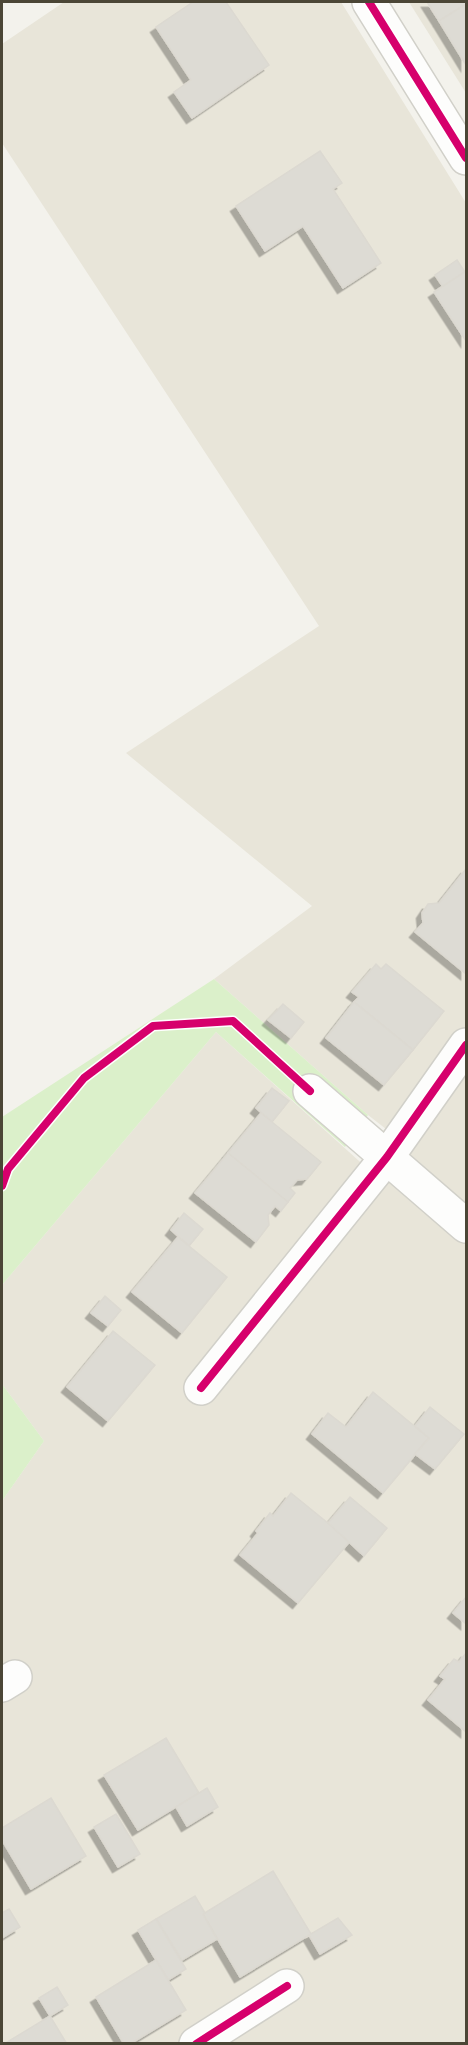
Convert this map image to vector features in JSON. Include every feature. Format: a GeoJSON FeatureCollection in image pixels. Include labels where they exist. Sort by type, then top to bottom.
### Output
{"type":"FeatureCollection","features":[{"type":"Feature","properties":{"kind":"street"},"geometry":{"type":"LineString","coordinates":[[369,2],[466,158]]}},
{"type":"Feature","properties":{"kind":"street"},"geometry":{"type":"LineString","coordinates":[[201,1388],[387,1157],[466,1045]]}},
{"type":"Feature","properties":{"kind":"street"},"geometry":{"type":"LineString","coordinates":[[310,1091],[466,1226]]}},
{"type":"Feature","properties":{"kind":"street"},"geometry":{"type":"LineString","coordinates":[[196,2043],[286,1986]]}},
{"type":"Feature","properties":{"kind":"shaded area"},"geometry":{"type":"Polygon","coordinates":[[[64,2],[341,2],[466,203],[466,2043],[2,2044],[2,1501],[44,1441],[2,1384],[2,1285],[216,1032],[379,1179],[404,1143],[368,1115],[214,979],[312,906],[126,753],[319,626],[2,143],[2,44],[64,2]]]}},
{"type":"Feature","properties":{"kind":"shaded area"},"geometry":{"type":"Polygon","coordinates":[[[409,2],[466,2],[466,93],[409,2]]]}},
{"type":"Feature","properties":{"kind":"green space"},"geometry":{"type":"Polygon","coordinates":[[[214,979],[368,1115],[345,1147],[216,1032],[2,1285],[2,1117],[214,979]]]}},
{"type":"Feature","properties":{"kind":"green space"},"geometry":{"type":"Polygon","coordinates":[[[2,1384],[44,1441],[2,1501],[2,1384]]]}},
{"type":"Feature","properties":{"kind":"building"},"geometry":{"type":"Polygon","coordinates":[[[193,2],[226,2],[269,65],[192,118],[174,92],[191,80],[156,27],[193,2]]]}},
{"type":"Feature","properties":{"kind":"building"},"geometry":{"type":"Polygon","coordinates":[[[427,2],[466,2],[466,4],[439,21],[427,2]]]}},
{"type":"Feature","properties":{"kind":"building"},"geometry":{"type":"Polygon","coordinates":[[[466,4],[466,65],[439,21],[466,4]]]}},
{"type":"Feature","properties":{"kind":"building"},"geometry":{"type":"Polygon","coordinates":[[[320,151],[342,183],[333,189],[381,263],[343,288],[303,226],[265,251],[236,206],[320,151]]]}},
{"type":"Feature","properties":{"kind":"building"},"geometry":{"type":"Polygon","coordinates":[[[457,260],[465,272],[443,287],[435,275],[457,260]]]}},
{"type":"Feature","properties":{"kind":"building"},"geometry":{"type":"Polygon","coordinates":[[[466,271],[466,341],[434,292],[466,271]]]}},
{"type":"Feature","properties":{"kind":"building"},"geometry":{"type":"Polygon","coordinates":[[[466,869],[466,974],[415,932],[423,923],[422,913],[428,904],[439,903],[466,869]]]}},
{"type":"Feature","properties":{"kind":"building"},"geometry":{"type":"Polygon","coordinates":[[[376,964],[381,969],[386,964],[444,1011],[413,1050],[354,1002],[359,997],[352,992],[376,964]]]}},
{"type":"Feature","properties":{"kind":"building"},"geometry":{"type":"Polygon","coordinates":[[[354,1002],[413,1050],[384,1085],[326,1038],[354,1002]]]}},
{"type":"Feature","properties":{"kind":"building"},"geometry":{"type":"Polygon","coordinates":[[[283,1004],[304,1022],[291,1038],[268,1020],[283,1004]]]}},
{"type":"Feature","properties":{"kind":"building"},"geometry":{"type":"Polygon","coordinates":[[[272,1088],[289,1101],[272,1122],[256,1108],[272,1088]]]}},
{"type":"Feature","properties":{"kind":"building"},"geometry":{"type":"Polygon","coordinates":[[[261,1113],[321,1162],[307,1179],[297,1180],[290,1188],[295,1193],[288,1202],[228,1153],[261,1113]]]}},
{"type":"Feature","properties":{"kind":"building"},"geometry":{"type":"Polygon","coordinates":[[[228,1153],[288,1202],[281,1211],[275,1206],[268,1215],[269,1225],[256,1242],[195,1193],[228,1153]]]}},
{"type":"Feature","properties":{"kind":"building"},"geometry":{"type":"Polygon","coordinates":[[[184,1213],[203,1229],[189,1246],[171,1230],[184,1213]]]}},
{"type":"Feature","properties":{"kind":"building"},"geometry":{"type":"Polygon","coordinates":[[[178,1237],[227,1277],[182,1333],[132,1292],[178,1237]]]}},
{"type":"Feature","properties":{"kind":"building"},"geometry":{"type":"Polygon","coordinates":[[[105,1296],[121,1310],[108,1326],[91,1313],[105,1296]]]}},
{"type":"Feature","properties":{"kind":"building"},"geometry":{"type":"Polygon","coordinates":[[[113,1331],[155,1365],[108,1421],[67,1387],[113,1331]]]}},
{"type":"Feature","properties":{"kind":"building"},"geometry":{"type":"Polygon","coordinates":[[[373,1392],[429,1438],[383,1493],[312,1434],[328,1413],[346,1427],[373,1392]]]}},
{"type":"Feature","properties":{"kind":"building"},"geometry":{"type":"Polygon","coordinates":[[[430,1407],[464,1434],[435,1469],[415,1454],[429,1438],[415,1426],[430,1407]]]}},
{"type":"Feature","properties":{"kind":"building"},"geometry":{"type":"Polygon","coordinates":[[[291,1493],[350,1541],[298,1603],[240,1555],[258,1533],[256,1531],[270,1513],[273,1516],[291,1493]]]}},
{"type":"Feature","properties":{"kind":"building"},"geometry":{"type":"Polygon","coordinates":[[[350,1497],[387,1528],[364,1556],[328,1523],[350,1497]]]}},
{"type":"Feature","properties":{"kind":"building"},"geometry":{"type":"Polygon","coordinates":[[[466,1597],[466,1624],[453,1613],[466,1597]]]}},
{"type":"Feature","properties":{"kind":"building"},"geometry":{"type":"Polygon","coordinates":[[[466,1653],[466,1732],[428,1700],[445,1679],[440,1676],[454,1659],[459,1662],[466,1653]]]}},
{"type":"Feature","properties":{"kind":"building"},"geometry":{"type":"Polygon","coordinates":[[[166,1738],[199,1793],[138,1830],[104,1775],[166,1738]]]}},
{"type":"Feature","properties":{"kind":"building"},"geometry":{"type":"Polygon","coordinates":[[[207,1788],[218,1807],[187,1826],[176,1807],[207,1788]]]}},
{"type":"Feature","properties":{"kind":"building"},"geometry":{"type":"Polygon","coordinates":[[[51,1798],[86,1856],[31,1889],[2,1840],[2,1828],[51,1798]]]}},
{"type":"Feature","properties":{"kind":"building"},"geometry":{"type":"Polygon","coordinates":[[[116,1814],[140,1854],[118,1867],[94,1827],[116,1814]]]}},
{"type":"Feature","properties":{"kind":"building"},"geometry":{"type":"Polygon","coordinates":[[[273,1871],[311,1934],[338,1918],[352,1935],[320,1954],[309,1935],[240,1977],[203,1914],[273,1871]]]}},
{"type":"Feature","properties":{"kind":"building"},"geometry":{"type":"Polygon","coordinates":[[[195,1896],[217,1939],[182,1960],[156,1919],[195,1896]]]}},
{"type":"Feature","properties":{"kind":"building"},"geometry":{"type":"Polygon","coordinates":[[[9,1909],[20,1927],[2,1938],[2,1913],[9,1909]]]}},
{"type":"Feature","properties":{"kind":"building"},"geometry":{"type":"Polygon","coordinates":[[[156,1919],[186,1969],[168,1980],[138,1930],[156,1919]]]}},
{"type":"Feature","properties":{"kind":"building"},"geometry":{"type":"Polygon","coordinates":[[[156,1960],[186,2010],[130,2044],[124,2044],[96,1997],[156,1960]]]}},
{"type":"Feature","properties":{"kind":"building"},"geometry":{"type":"Polygon","coordinates":[[[57,1987],[68,2005],[50,2016],[39,1998],[57,1987]]]}},
{"type":"Feature","properties":{"kind":"building"},"geometry":{"type":"Polygon","coordinates":[[[50,2016],[67,2044],[4,2044],[50,2016]]]}},
{"type":"Feature","properties":{"kind":"cycle path"},"geometry":{"type":"LineString","coordinates":[[369,2],[466,158]]}},
{"type":"Feature","properties":{"kind":"cycle path"},"geometry":{"type":"LineString","coordinates":[[2,1186],[8,1169],[84,1078],[153,1026],[233,1021],[310,1091]]}},
{"type":"Feature","properties":{"kind":"cycle path"},"geometry":{"type":"LineString","coordinates":[[201,1388],[387,1157],[466,1045]]}},
{"type":"Feature","properties":{"kind":"cycle path"},"geometry":{"type":"LineString","coordinates":[[196,2044],[287,1986]]}}]}
